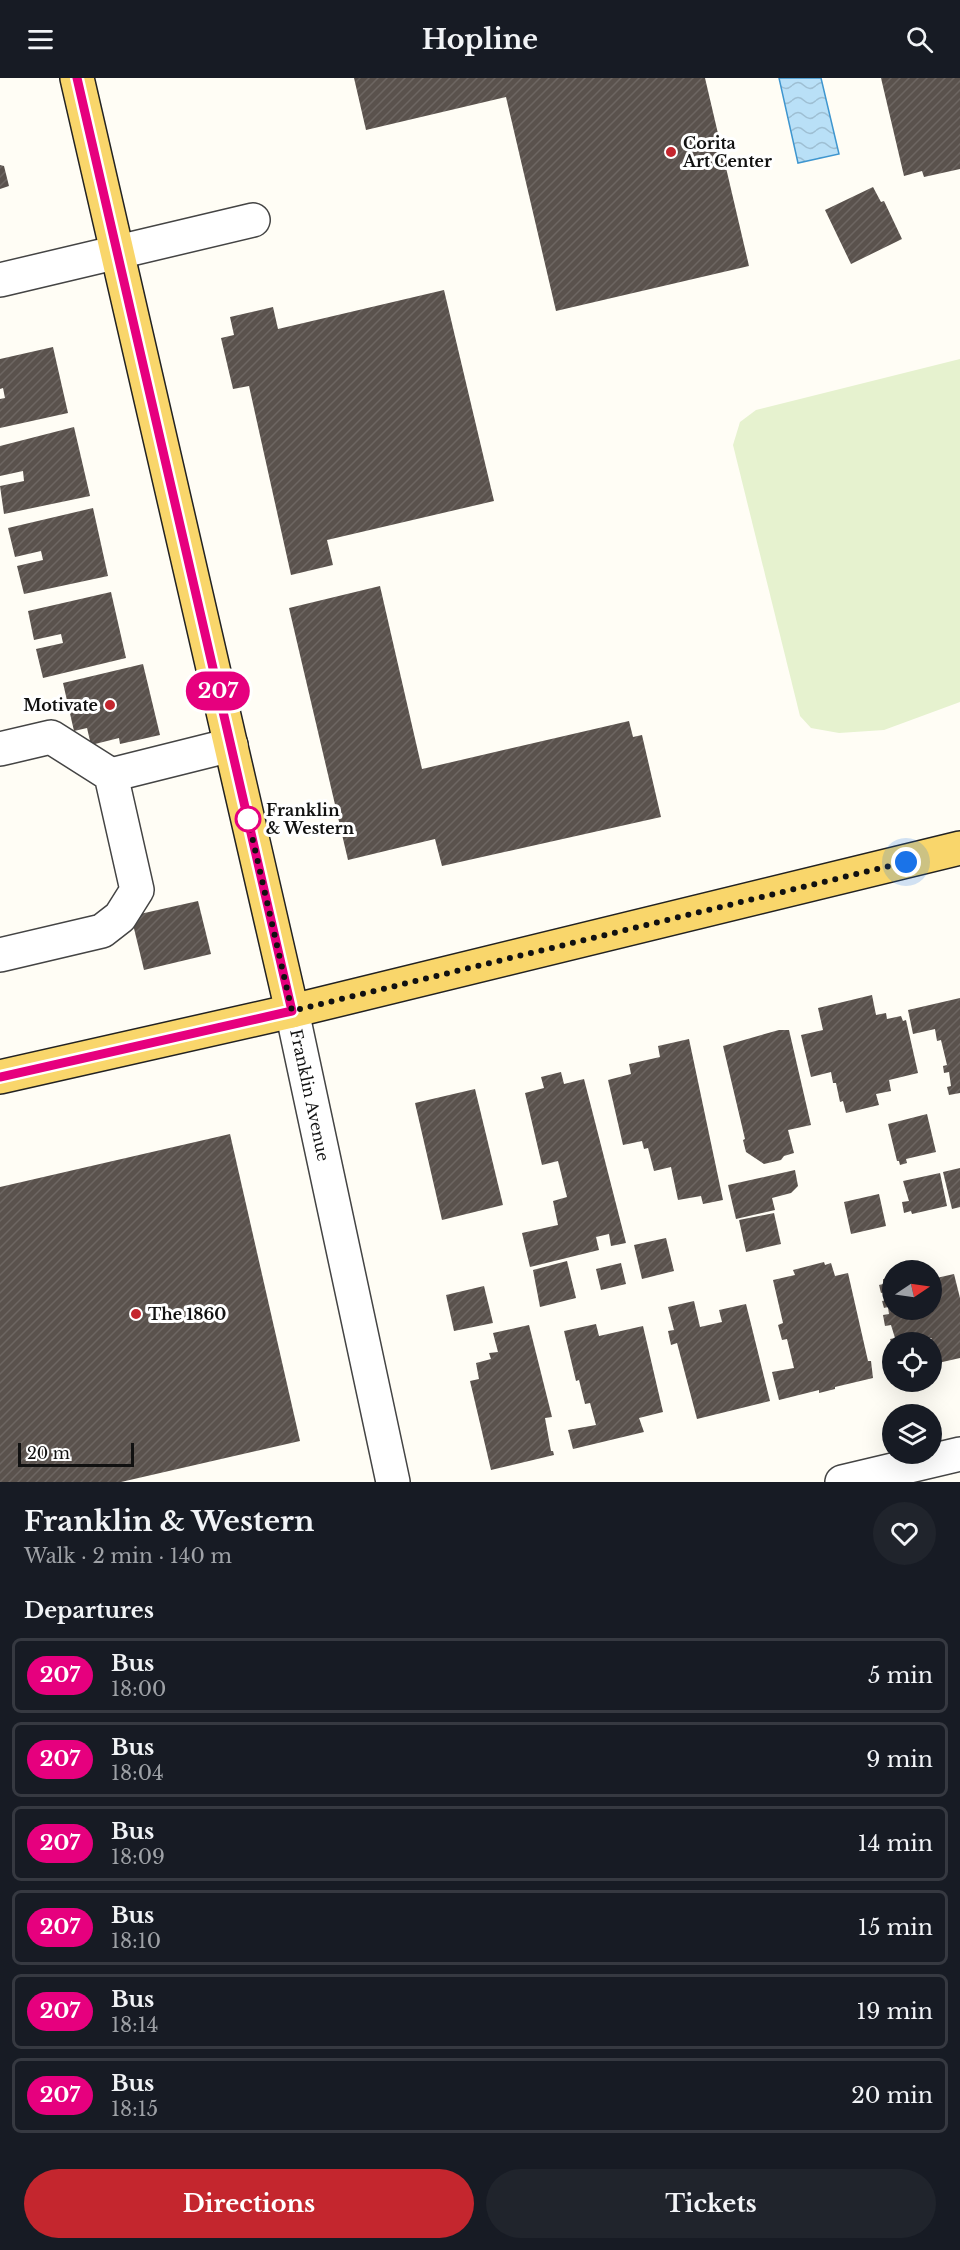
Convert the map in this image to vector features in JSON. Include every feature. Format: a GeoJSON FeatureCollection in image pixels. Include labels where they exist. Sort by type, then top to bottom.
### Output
{"type":"FeatureCollection","features":[{"type":"Feature","properties":{"kind":"main road","name":"Franklin Avenue"},"geometry":{"type":"LineString","coordinates":[[77,78],[292,1011]]}},
{"type":"Feature","properties":{"kind":"main road"},"geometry":{"type":"LineString","coordinates":[[0,1077],[292,1011],[960,849]]}},
{"type":"Feature","properties":{"kind":"street"},"geometry":{"type":"LineString","coordinates":[[0,280],[253,220]]}},
{"type":"Feature","properties":{"kind":"street"},"geometry":{"type":"LineString","coordinates":[[0,748],[51,736],[111,775],[137,890],[120,917],[102,931],[0,955]]}},
{"type":"Feature","properties":{"kind":"street"},"geometry":{"type":"LineString","coordinates":[[111,775],[231,745]]}},
{"type":"Feature","properties":{"kind":"street","name":"Franklin Avenue"},"geometry":{"type":"LineString","coordinates":[[292,1011],[393,1482]]}},
{"type":"Feature","properties":{"kind":"street"},"geometry":{"type":"LineString","coordinates":[[842,1482],[960,1454]]}},
{"type":"Feature","properties":{"kind":"green space"},"geometry":{"type":"Polygon","coordinates":[[[960,359],[960,702],[884,730],[839,733],[811,728],[800,716],[733,445],[740,422],[756,410],[960,359]]]}},
{"type":"Feature","properties":{"kind":"water"},"geometry":{"type":"Polygon","coordinates":[[[779,78],[821,78],[839,154],[798,163],[779,78]]]}},
{"type":"Feature","properties":{"kind":"building"},"geometry":{"type":"Polygon","coordinates":[[[354,78],[705,78],[749,266],[556,311],[506,97],[366,130],[354,78]]]}},
{"type":"Feature","properties":{"kind":"building"},"geometry":{"type":"Polygon","coordinates":[[[881,78],[960,78],[960,169],[924,177],[922,171],[904,176],[881,78]]]}},
{"type":"Feature","properties":{"kind":"building"},"geometry":{"type":"Polygon","coordinates":[[[0,165],[4,166],[9,186],[0,189],[0,165]]]}},
{"type":"Feature","properties":{"kind":"building"},"geometry":{"type":"Polygon","coordinates":[[[873,187],[881,202],[884,201],[902,239],[851,264],[825,210],[873,187]]]}},
{"type":"Feature","properties":{"kind":"building"},"geometry":{"type":"Polygon","coordinates":[[[444,290],[494,501],[327,540],[333,565],[291,575],[249,386],[233,389],[221,338],[234,335],[230,317],[273,307],[278,329],[444,290]]]}},
{"type":"Feature","properties":{"kind":"building"},"geometry":{"type":"Polygon","coordinates":[[[53,347],[68,413],[0,428],[0,399],[5,398],[3,388],[0,389],[0,359],[53,347]]]}},
{"type":"Feature","properties":{"kind":"building"},"geometry":{"type":"Polygon","coordinates":[[[74,427],[90,496],[4,514],[0,486],[24,481],[23,471],[0,476],[0,446],[74,427]]]}},
{"type":"Feature","properties":{"kind":"building"},"geometry":{"type":"Polygon","coordinates":[[[93,508],[108,576],[24,594],[17,566],[43,560],[41,551],[15,557],[8,528],[93,508]]]}},
{"type":"Feature","properties":{"kind":"building"},"geometry":{"type":"Polygon","coordinates":[[[380,586],[422,769],[629,721],[633,737],[642,735],[661,817],[442,866],[435,839],[348,860],[289,608],[380,586]]]}},
{"type":"Feature","properties":{"kind":"building"},"geometry":{"type":"Polygon","coordinates":[[[111,592],[126,658],[43,678],[36,649],[63,643],[61,634],[34,640],[28,611],[111,592]]]}},
{"type":"Feature","properties":{"kind":"building","name":"Motivate"},"geometry":{"type":"Polygon","coordinates":[[[143,664],[160,735],[120,744],[119,738],[91,745],[87,728],[74,731],[63,683],[143,664]]]}},
{"type":"Feature","properties":{"kind":"building"},"geometry":{"type":"Polygon","coordinates":[[[198,901],[211,954],[144,970],[131,916],[198,901]]]}},
{"type":"Feature","properties":{"kind":"building"},"geometry":{"type":"Polygon","coordinates":[[[872,995],[876,1015],[886,1013],[887,1019],[901,1016],[903,1021],[906,1020],[918,1073],[889,1080],[891,1091],[876,1094],[879,1105],[846,1113],[843,1101],[840,1102],[836,1083],[833,1083],[831,1072],[811,1077],[801,1035],[823,1030],[818,1008],[872,995]]]}},
{"type":"Feature","properties":{"kind":"building"},"geometry":{"type":"Polygon","coordinates":[[[960,998],[960,1093],[949,1095],[947,1087],[951,1086],[949,1072],[944,1073],[943,1066],[947,1065],[941,1040],[937,1041],[935,1029],[913,1034],[908,1010],[960,998]]]}},
{"type":"Feature","properties":{"kind":"building"},"geometry":{"type":"Polygon","coordinates":[[[779,1030],[789,1030],[811,1125],[788,1130],[794,1153],[784,1156],[781,1160],[764,1164],[746,1152],[723,1046],[779,1030]]]}},
{"type":"Feature","properties":{"kind":"building"},"geometry":{"type":"Polygon","coordinates":[[[689,1039],[723,1200],[703,1204],[701,1196],[678,1200],[671,1167],[654,1171],[648,1148],[644,1149],[642,1141],[623,1145],[608,1080],[631,1074],[629,1064],[660,1057],[658,1046],[689,1039]]]}},
{"type":"Feature","properties":{"kind":"building"},"geometry":{"type":"Polygon","coordinates":[[[561,1072],[564,1084],[584,1079],[626,1243],[611,1246],[609,1234],[596,1237],[599,1250],[530,1267],[522,1233],[558,1225],[553,1201],[567,1197],[558,1161],[542,1165],[525,1093],[544,1088],[541,1077],[561,1072]]]}},
{"type":"Feature","properties":{"kind":"building"},"geometry":{"type":"Polygon","coordinates":[[[475,1089],[503,1205],[442,1220],[415,1103],[475,1089]]]}},
{"type":"Feature","properties":{"kind":"building"},"geometry":{"type":"Polygon","coordinates":[[[927,1114],[936,1152],[906,1159],[907,1163],[900,1165],[888,1124],[927,1114]]]}},
{"type":"Feature","properties":{"kind":"building","name":"The 1860"},"geometry":{"type":"Polygon","coordinates":[[[230,1134],[300,1441],[121,1482],[0,1482],[0,1187],[230,1134]]]}},
{"type":"Feature","properties":{"kind":"building"},"geometry":{"type":"Polygon","coordinates":[[[960,1168],[960,1207],[952,1209],[943,1172],[960,1168]]]}},
{"type":"Feature","properties":{"kind":"building"},"geometry":{"type":"Polygon","coordinates":[[[795,1170],[798,1186],[791,1193],[772,1198],[775,1210],[736,1219],[728,1185],[795,1170]]]}},
{"type":"Feature","properties":{"kind":"building"},"geometry":{"type":"Polygon","coordinates":[[[940,1173],[947,1206],[912,1214],[911,1211],[904,1213],[902,1202],[909,1201],[903,1181],[940,1173]]]}},
{"type":"Feature","properties":{"kind":"building"},"geometry":{"type":"Polygon","coordinates":[[[879,1194],[886,1226],[851,1234],[844,1202],[879,1194]]]}},
{"type":"Feature","properties":{"kind":"building"},"geometry":{"type":"Polygon","coordinates":[[[774,1213],[781,1244],[746,1252],[739,1220],[774,1213]]]}},
{"type":"Feature","properties":{"kind":"building"},"geometry":{"type":"Polygon","coordinates":[[[666,1238],[674,1271],[642,1279],[634,1245],[666,1238]]]}},
{"type":"Feature","properties":{"kind":"building"},"geometry":{"type":"Polygon","coordinates":[[[567,1261],[576,1298],[540,1307],[533,1270],[567,1261]]]}},
{"type":"Feature","properties":{"kind":"building"},"geometry":{"type":"Polygon","coordinates":[[[824,1262],[825,1265],[831,1263],[835,1276],[848,1273],[868,1361],[871,1361],[873,1378],[819,1393],[819,1390],[779,1400],[772,1372],[794,1368],[787,1339],[782,1340],[778,1325],[783,1323],[773,1280],[795,1275],[793,1270],[824,1262]]]}},
{"type":"Feature","properties":{"kind":"building"},"geometry":{"type":"Polygon","coordinates":[[[621,1263],[626,1284],[601,1290],[596,1269],[621,1263]]]}},
{"type":"Feature","properties":{"kind":"building"},"geometry":{"type":"Polygon","coordinates":[[[954,1274],[960,1298],[960,1358],[942,1362],[942,1332],[893,1332],[891,1325],[885,1326],[884,1320],[942,1320],[942,1277],[954,1274]]]}},
{"type":"Feature","properties":{"kind":"building"},"geometry":{"type":"Polygon","coordinates":[[[484,1286],[493,1323],[454,1331],[446,1295],[484,1286]]]}},
{"type":"Feature","properties":{"kind":"building"},"geometry":{"type":"Polygon","coordinates":[[[694,1301],[700,1327],[722,1322],[719,1310],[746,1304],[770,1401],[697,1419],[677,1343],[671,1345],[668,1331],[674,1330],[668,1307],[694,1301]]]}},
{"type":"Feature","properties":{"kind":"building"},"geometry":{"type":"Polygon","coordinates":[[[596,1324],[599,1336],[643,1326],[663,1412],[639,1418],[644,1432],[573,1449],[568,1430],[596,1425],[590,1403],[585,1404],[579,1380],[576,1381],[564,1331],[596,1324]]]}},
{"type":"Feature","properties":{"kind":"building"},"geometry":{"type":"Polygon","coordinates":[[[529,1325],[552,1417],[545,1418],[551,1451],[554,1455],[491,1470],[470,1381],[479,1379],[476,1363],[491,1359],[489,1353],[498,1352],[493,1333],[529,1325]]]}},
{"type":"Feature","properties":{"kind":"bus line","name":"207"},"geometry":{"type":"LineString","coordinates":[[0,1077],[292,1011],[77,78]]}},
{"type":"Feature","properties":{"kind":"place","name":"Corita Art Center"},"geometry":{"type":"Point","coordinates":[671,152]}},
{"type":"Feature","properties":{"kind":"place","name":"Motivate"},"geometry":{"type":"Point","coordinates":[110,705]}},
{"type":"Feature","properties":{"kind":"place","name":"Franklin & Western"},"geometry":{"type":"Point","coordinates":[248,819]}},
{"type":"Feature","properties":{"kind":"place","name":"The 1860"},"geometry":{"type":"Point","coordinates":[136,1314]}},
{"type":"Feature","properties":{"kind":"route"},"geometry":{"type":"LineString","coordinates":[[248,819],[292,1011],[906,862]]}}]}
